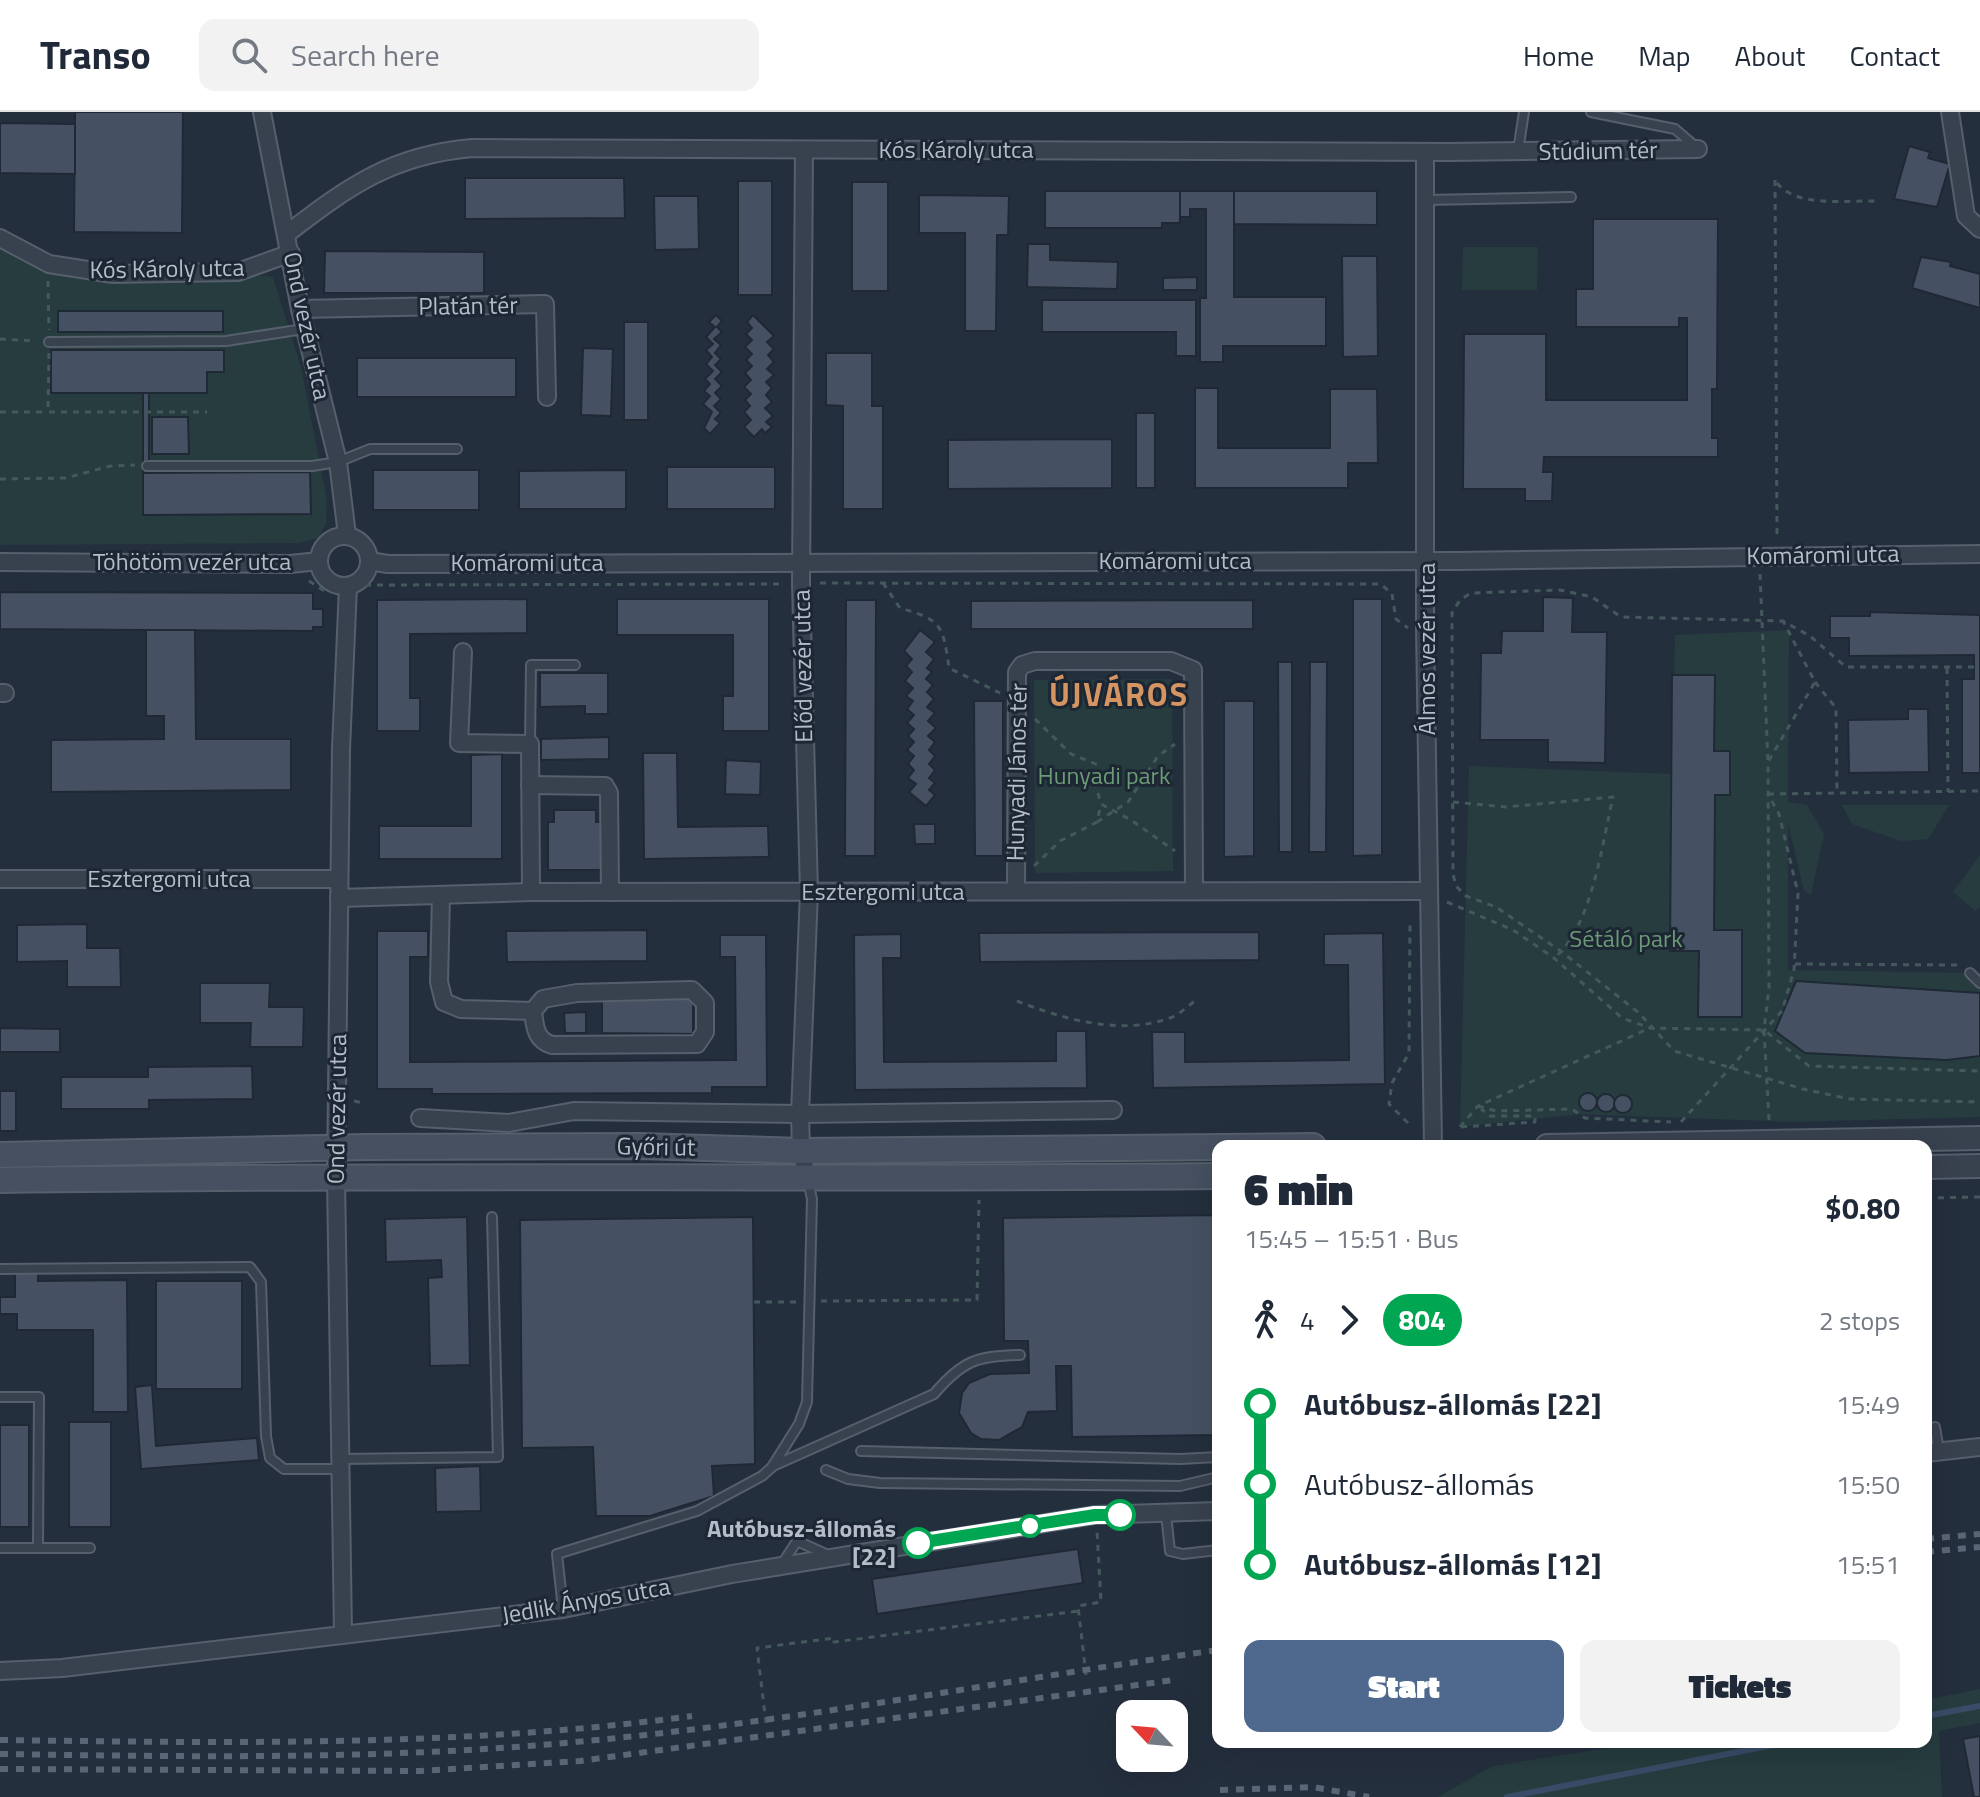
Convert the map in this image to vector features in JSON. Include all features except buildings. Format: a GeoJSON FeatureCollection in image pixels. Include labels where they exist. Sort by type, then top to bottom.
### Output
{"type":"FeatureCollection","features":[{"type":"Feature","properties":{"kind":"main road","name":"Győri út"},"geometry":{"type":"LineString","coordinates":[[0,1155],[337,1148],[640,1146],[801,1151],[1212,1145]]}},
{"type":"Feature","properties":{"kind":"main road","name":"Győri út"},"geometry":{"type":"LineString","coordinates":[[0,1180],[635,1175],[808,1180],[1212,1176]]}},
{"type":"Feature","properties":{"kind":"street"},"geometry":{"type":"LineString","coordinates":[[1950,112],[1966,216],[1980,229]]}},
{"type":"Feature","properties":{"kind":"street","name":"Ond vezér utca"},"geometry":{"type":"LineString","coordinates":[[262,114],[288,233],[304,329],[338,462],[347,535]]}},
{"type":"Feature","properties":{"kind":"street","name":"Stúdium tér"},"geometry":{"type":"LineString","coordinates":[[1500,144],[1518,152],[1698,149]]}},
{"type":"Feature","properties":{"kind":"street","name":"Kós Károly utca"},"geometry":{"type":"LineString","coordinates":[[288,233],[355,183],[414,156],[483,147],[1425,152],[1500,144]]}},
{"type":"Feature","properties":{"kind":"street","name":"Előd vezér utca"},"geometry":{"type":"LineString","coordinates":[[804,150],[801,584],[809,892],[800,1114],[801,1151],[808,1180]]}},
{"type":"Feature","properties":{"kind":"street","name":"Álmos vezér utca"},"geometry":{"type":"LineString","coordinates":[[1425,152],[1427,561],[1434,895],[1433,1140]]}},
{"type":"Feature","properties":{"kind":"street","name":"Kós Károly utca"},"geometry":{"type":"LineString","coordinates":[[0,238],[44,262],[113,274],[238,272],[291,253]]}},
{"type":"Feature","properties":{"kind":"street","name":"Platán tér"},"geometry":{"type":"LineString","coordinates":[[300,309],[545,304],[547,397]]}},
{"type":"Feature","properties":{"kind":"street"},"geometry":{"type":"LineString","coordinates":[[347,535],[363,544],[369,561],[363,577],[348,586],[331,583],[320,569],[319,561],[324,544],[347,535]]}},
{"type":"Feature","properties":{"kind":"street","name":"Komáromi utca"},"geometry":{"type":"LineString","coordinates":[[369,561],[404,564],[802,560],[1427,561],[1980,554]]}},
{"type":"Feature","properties":{"kind":"street","name":"Töhötöm vezér utca"},"geometry":{"type":"LineString","coordinates":[[0,562],[290,564],[319,561]]}},
{"type":"Feature","properties":{"kind":"street","name":"Ond vezér utca"},"geometry":{"type":"LineString","coordinates":[[343,1633],[336,1177],[339,879],[348,586]]}},
{"type":"Feature","properties":{"kind":"street"},"geometry":{"type":"LineString","coordinates":[[463,652],[459,743],[530,744],[531,892]]}},
{"type":"Feature","properties":{"kind":"street","name":"Hunyadi János tér"},"geometry":{"type":"LineString","coordinates":[[1016,886],[1017,672],[1022,665],[1035,661],[1171,661],[1193,670],[1194,891]]}},
{"type":"Feature","properties":{"kind":"street"},"geometry":{"type":"LineString","coordinates":[[530,785],[605,786],[609,793],[610,892]]}},
{"type":"Feature","properties":{"kind":"street","name":"Esztergomi utca"},"geometry":{"type":"LineString","coordinates":[[0,879],[339,879]]}},
{"type":"Feature","properties":{"kind":"street","name":"Esztergomi utca"},"geometry":{"type":"LineString","coordinates":[[339,898],[531,892],[809,892],[1016,886],[1434,895]]}},
{"type":"Feature","properties":{"kind":"street"},"geometry":{"type":"LineString","coordinates":[[441,895],[439,982],[444,1002],[461,1009],[533,1011]]}},
{"type":"Feature","properties":{"kind":"street"},"geometry":{"type":"LineString","coordinates":[[692,990],[705,1003],[705,1032],[697,1044],[688,1045],[552,1045],[539,1037],[533,1011],[543,999],[577,993],[692,990]]}},
{"type":"Feature","properties":{"kind":"street","name":"Győri út"},"geometry":{"type":"LineString","coordinates":[[420,1118],[509,1123],[574,1111],[800,1114],[1113,1110]]}},
{"type":"Feature","properties":{"kind":"street"},"geometry":{"type":"LineString","coordinates":[[1872,1140],[1980,1138]]}},
{"type":"Feature","properties":{"kind":"street"},"geometry":{"type":"LineString","coordinates":[[1932,1167],[1980,1166]]}},
{"type":"Feature","properties":{"kind":"street"},"geometry":{"type":"LineString","coordinates":[[1932,1452],[1980,1447]]}},
{"type":"Feature","properties":{"kind":"street","name":"Jedlik Ányos utca"},"geometry":{"type":"LineString","coordinates":[[0,1671],[62,1668],[563,1609],[781,1565],[1095,1515],[1212,1511]]}},
{"type":"Feature","properties":{"kind":"lane"},"geometry":{"type":"LineString","coordinates":[[1518,152],[1524,112]]}},
{"type":"Feature","properties":{"kind":"lane"},"geometry":{"type":"LineString","coordinates":[[1591,112],[1675,129],[1698,149]]}},
{"type":"Feature","properties":{"kind":"lane"},"geometry":{"type":"LineString","coordinates":[[1426,200],[1571,197]]}},
{"type":"Feature","properties":{"kind":"lane"},"geometry":{"type":"LineString","coordinates":[[49,342],[226,341],[304,329]]}},
{"type":"Feature","properties":{"kind":"lane"},"geometry":{"type":"LineString","coordinates":[[147,466],[312,466],[338,462],[370,449],[457,449]]}},
{"type":"Feature","properties":{"kind":"lane"},"geometry":{"type":"LineString","coordinates":[[530,744],[531,665],[575,665]]}},
{"type":"Feature","properties":{"kind":"lane"},"geometry":{"type":"LineString","coordinates":[[1967,969],[1980,983]]}},
{"type":"Feature","properties":{"kind":"lane"},"geometry":{"type":"LineString","coordinates":[[772,1467],[799,1424],[807,1402],[812,1199],[808,1180]]}},
{"type":"Feature","properties":{"kind":"lane"},"geometry":{"type":"LineString","coordinates":[[0,1269],[250,1267],[261,1282],[266,1436],[270,1458],[284,1469],[498,1457],[492,1217]]}},
{"type":"Feature","properties":{"kind":"lane"},"geometry":{"type":"LineString","coordinates":[[563,1609],[557,1554],[697,1511],[751,1483],[772,1467],[934,1394],[950,1376],[981,1356],[1020,1355]]}},
{"type":"Feature","properties":{"kind":"lane"},"geometry":{"type":"LineString","coordinates":[[0,1397],[39,1397],[38,1547]]}},
{"type":"Feature","properties":{"kind":"lane"},"geometry":{"type":"LineString","coordinates":[[1932,1452],[1935,1427]]}},
{"type":"Feature","properties":{"kind":"lane"},"geometry":{"type":"LineString","coordinates":[[861,1451],[1212,1457]]}},
{"type":"Feature","properties":{"kind":"lane"},"geometry":{"type":"LineString","coordinates":[[826,1470],[848,1479],[910,1484],[1180,1486],[1212,1478]]}},
{"type":"Feature","properties":{"kind":"lane"},"geometry":{"type":"LineString","coordinates":[[1166,1514],[1170,1551],[1183,1554],[1212,1551]]}},
{"type":"Feature","properties":{"kind":"lane"},"geometry":{"type":"LineString","coordinates":[[781,1565],[797,1541],[838,1558]]}},
{"type":"Feature","properties":{"kind":"lane"},"geometry":{"type":"LineString","coordinates":[[0,1548],[90,1548]]}},
{"type":"Feature","properties":{"kind":"path"},"geometry":{"type":"LineString","coordinates":[[1777,535],[1775,180],[1796,197],[1876,201]]}},
{"type":"Feature","properties":{"kind":"path"},"geometry":{"type":"LineString","coordinates":[[47,274],[48,412]]}},
{"type":"Feature","properties":{"kind":"path"},"geometry":{"type":"LineString","coordinates":[[0,339],[49,342]]}},
{"type":"Feature","properties":{"kind":"path"},"geometry":{"type":"LineString","coordinates":[[0,412],[207,412]]}},
{"type":"Feature","properties":{"kind":"path"},"geometry":{"type":"LineString","coordinates":[[0,479],[66,478],[110,466],[147,466]]}},
{"type":"Feature","properties":{"kind":"path"},"geometry":{"type":"LineString","coordinates":[[1759,566],[1764,621],[1768,762],[1770,963],[1764,1030],[1769,1122]]}},
{"type":"Feature","properties":{"kind":"path"},"geometry":{"type":"LineString","coordinates":[[348,605],[366,583],[771,584]]}},
{"type":"Feature","properties":{"kind":"path"},"geometry":{"type":"LineString","coordinates":[[883,583],[900,608],[932,617],[943,632],[949,668],[994,688],[1071,754],[1098,765],[1095,783],[1101,804],[1097,822]]}},
{"type":"Feature","properties":{"kind":"path"},"geometry":{"type":"LineString","coordinates":[[801,584],[1381,584],[1392,594],[1396,619],[1407,628]]}},
{"type":"Feature","properties":{"kind":"path"},"geometry":{"type":"LineString","coordinates":[[1974,667],[1846,667],[1810,636],[1783,621],[1621,617],[1584,593],[1560,590],[1480,592],[1465,596],[1452,613],[1453,874],[1456,886],[1466,896],[1496,907],[1562,952],[1639,1013],[1674,1051],[1850,1099],[1980,1102]]}},
{"type":"Feature","properties":{"kind":"path"},"geometry":{"type":"LineString","coordinates":[[1783,621],[1815,682],[1836,708],[1837,793]]}},
{"type":"Feature","properties":{"kind":"path"},"geometry":{"type":"LineString","coordinates":[[1947,667],[1948,792]]}},
{"type":"Feature","properties":{"kind":"path"},"geometry":{"type":"LineString","coordinates":[[1768,762],[1815,682]]}},
{"type":"Feature","properties":{"kind":"path"},"geometry":{"type":"LineString","coordinates":[[1016,886],[1056,850],[1060,841],[1128,802],[1158,756],[1194,729]]}},
{"type":"Feature","properties":{"kind":"path"},"geometry":{"type":"LineString","coordinates":[[1768,794],[1980,791]]}},
{"type":"Feature","properties":{"kind":"path"},"geometry":{"type":"LineString","coordinates":[[1681,1122],[1782,1011],[1795,964],[1798,893],[1779,814],[1768,794]]}},
{"type":"Feature","properties":{"kind":"path"},"geometry":{"type":"LineString","coordinates":[[1453,802],[1506,807],[1613,797],[1586,909],[1562,952],[1554,958]]}},
{"type":"Feature","properties":{"kind":"path"},"geometry":{"type":"LineString","coordinates":[[1101,804],[1169,844],[1194,871]]}},
{"type":"Feature","properties":{"kind":"path"},"geometry":{"type":"LineString","coordinates":[[1434,895],[1513,930],[1554,958],[1622,1018],[1650,1028],[1764,1030],[1809,1066],[1980,1071]]}},
{"type":"Feature","properties":{"kind":"path"},"geometry":{"type":"LineString","coordinates":[[1408,1123],[1389,1104],[1392,1083],[1409,1053],[1410,918]]}},
{"type":"Feature","properties":{"kind":"path"},"geometry":{"type":"LineString","coordinates":[[1795,964],[1967,969]]}},
{"type":"Feature","properties":{"kind":"path"},"geometry":{"type":"LineString","coordinates":[[1017,1001],[1071,1020],[1138,1024],[1172,1018],[1196,1000]]}},
{"type":"Feature","properties":{"kind":"path"},"geometry":{"type":"LineString","coordinates":[[1478,1106],[1490,1116],[1535,1116],[1535,1122],[1460,1127],[1478,1106],[1650,1028]]}},
{"type":"Feature","properties":{"kind":"path"},"geometry":{"type":"LineString","coordinates":[[1478,1106],[1496,1111],[1572,1109],[1585,1118],[1695,1122]]}},
{"type":"Feature","properties":{"kind":"path"},"geometry":{"type":"LineString","coordinates":[[754,1302],[977,1300],[979,1194]]}},
{"type":"Feature","properties":{"kind":"path"},"geometry":{"type":"LineString","coordinates":[[1932,1198],[1980,1197]]}},
{"type":"Feature","properties":{"kind":"path"},"geometry":{"type":"LineString","coordinates":[[1086,1675],[1078,1606],[1101,1602],[1095,1515]]}},
{"type":"Feature","properties":{"kind":"path"},"geometry":{"type":"LineString","coordinates":[[766,1723],[757,1648],[834,1638],[834,1642],[1078,1611]]}},
{"type":"Feature","properties":{"kind":"green space"},"geometry":{"type":"Polygon","coordinates":[[[1463,247],[1538,247],[1537,290],[1462,290],[1463,247]]]}},
{"type":"Feature","properties":{"kind":"green space"},"geometry":{"type":"Polygon","coordinates":[[[0,249],[25,263],[51,272],[106,282],[190,283],[273,277],[301,367],[327,500],[326,524],[318,538],[299,543],[0,545],[0,249]]]}},
{"type":"Feature","properties":{"kind":"green space","name":"Sétáló park"},"geometry":{"type":"Polygon","coordinates":[[[1789,630],[1788,802],[1807,805],[1824,834],[1811,895],[1804,891],[1788,823],[1788,970],[1980,973],[1980,1117],[1790,1122],[1580,1114],[1460,1127],[1469,766],[1672,774],[1675,635],[1789,630]]]}},
{"type":"Feature","properties":{"kind":"green space","name":"Hunyadi park"},"geometry":{"type":"Polygon","coordinates":[[[1172,679],[1173,871],[1035,873],[1034,680],[1172,679]]]}},
{"type":"Feature","properties":{"kind":"green space"},"geometry":{"type":"Polygon","coordinates":[[[1842,805],[1949,805],[1928,839],[1901,841],[1852,824],[1842,805]]]}},
{"type":"Feature","properties":{"kind":"green space"},"geometry":{"type":"Polygon","coordinates":[[[1980,855],[1980,907],[1975,911],[1953,892],[1980,855]]]}},
{"type":"Feature","properties":{"kind":"green space"},"geometry":{"type":"Polygon","coordinates":[[[1980,1689],[1980,1723],[1939,1731],[1942,1797],[1438,1797],[1492,1766],[1609,1748],[1932,1748],[1932,1699],[1980,1689]]]}},
{"type":"Feature","properties":{"kind":"waterway"},"geometry":{"type":"LineString","coordinates":[[1932,1715],[1980,1706]]}},
{"type":"Feature","properties":{"kind":"waterway"},"geometry":{"type":"LineString","coordinates":[[1507,1797],[1758,1748]]}},
{"type":"Feature","properties":{"kind":"railway"},"geometry":{"type":"LineString","coordinates":[[1932,1538],[1980,1534]]}},
{"type":"Feature","properties":{"kind":"railway"},"geometry":{"type":"LineString","coordinates":[[1932,1551],[1980,1547]]}},
{"type":"Feature","properties":{"kind":"railway"},"geometry":{"type":"LineString","coordinates":[[0,1754],[299,1756],[448,1751],[597,1740],[753,1722],[1212,1651]]}},
{"type":"Feature","properties":{"kind":"railway"},"geometry":{"type":"LineString","coordinates":[[0,1769],[421,1771],[580,1761],[1174,1680]]}},
{"type":"Feature","properties":{"kind":"railway"},"geometry":{"type":"LineString","coordinates":[[0,1740],[260,1742],[433,1738],[606,1726],[692,1716]]}},
{"type":"Feature","properties":{"kind":"railway"},"geometry":{"type":"LineString","coordinates":[[1220,1790],[1313,1787],[1369,1797]]}},
{"type":"Feature","properties":{"kind":"bus line","name":"804"},"geometry":{"type":"LineString","coordinates":[[918,1543],[1095,1515],[1120,1515]]}},
{"type":"Feature","properties":{"kind":"place","name":"Autóbusz-állomás [22]"},"geometry":{"type":"Point","coordinates":[918,1543]}},
{"type":"Feature","properties":{"kind":"district","name":"ÚJVÁROS"},"geometry":{"type":"Point","coordinates":[1119,695]}}]}
